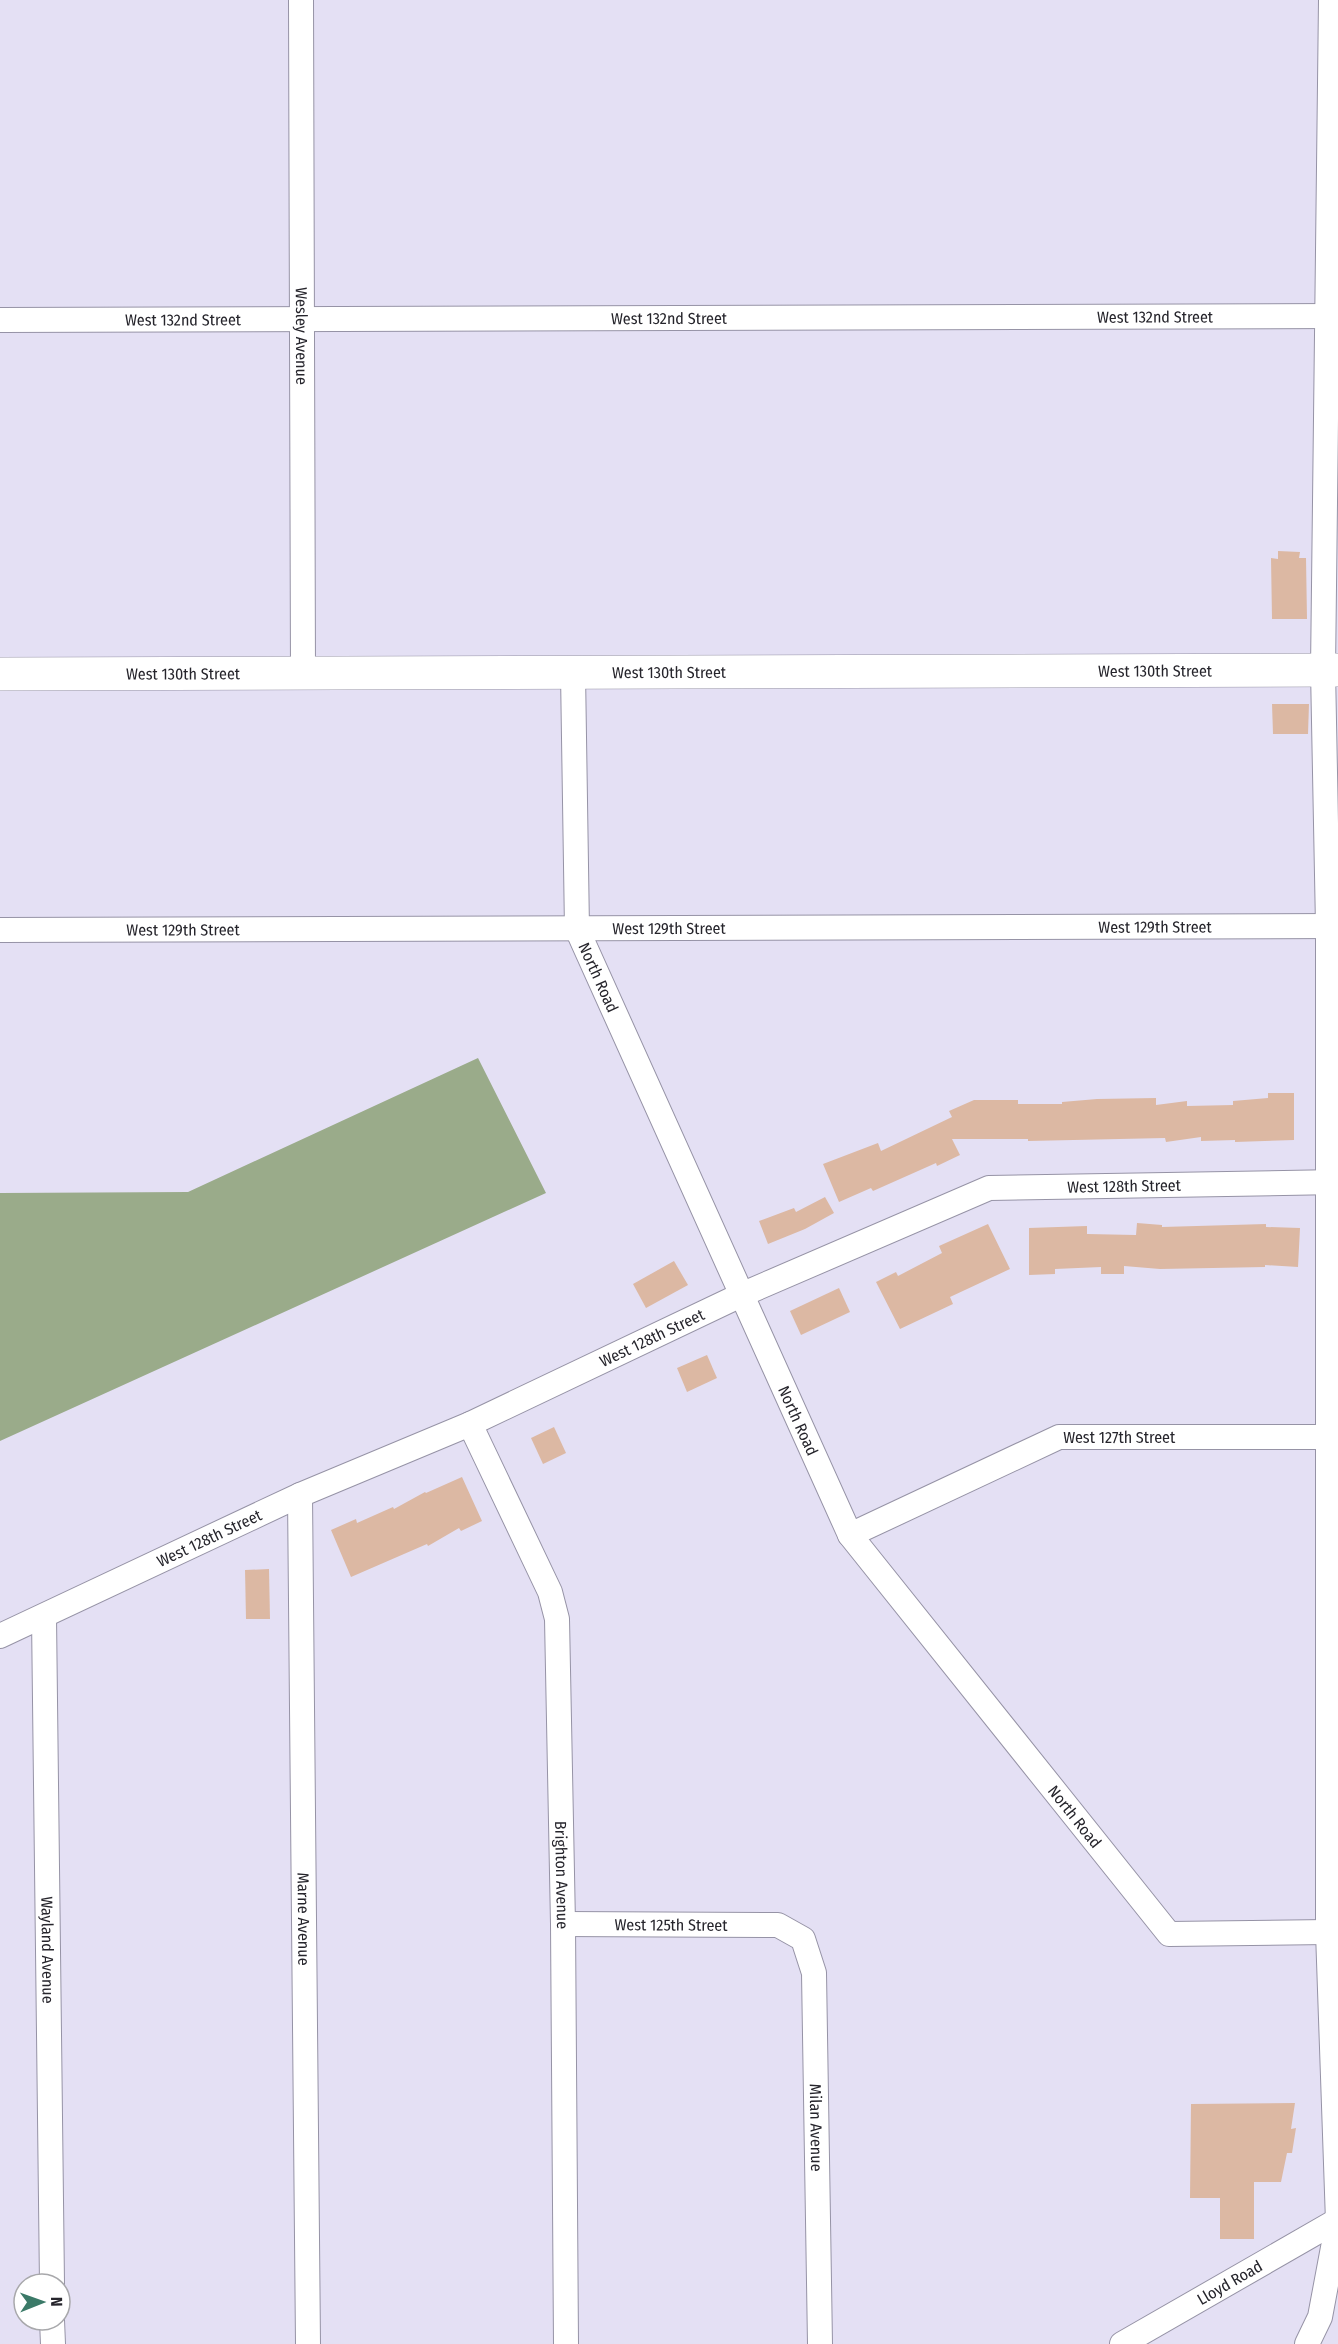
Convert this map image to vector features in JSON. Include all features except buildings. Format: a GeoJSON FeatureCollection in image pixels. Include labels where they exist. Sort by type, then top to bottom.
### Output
{"type":"FeatureCollection","features":[{"type":"Feature","properties":{"kind":"main road","name":"West 130th Street"},"geometry":{"type":"LineString","coordinates":[[0,674],[1330,670]]}},
{"type":"Feature","properties":{"kind":"street","name":"Wesley Avenue"},"geometry":{"type":"LineString","coordinates":[[301,0],[303,673]]}},
{"type":"Feature","properties":{"kind":"street"},"geometry":{"type":"LineString","coordinates":[[1308,2344],[1320,2317],[1338,2220],[1328,1932],[1333,1694],[1333,926],[1330,670],[1333,316],[1330,0]]}},
{"type":"Feature","properties":{"kind":"street","name":"West 132nd Street"},"geometry":{"type":"LineString","coordinates":[[0,320],[1333,316]]}},
{"type":"Feature","properties":{"kind":"street","name":"North Road"},"geometry":{"type":"LineString","coordinates":[[573,673],[577,929],[850,1535],[1169,1934],[1328,1932]]}},
{"type":"Feature","properties":{"kind":"street","name":"West 129th Street"},"geometry":{"type":"LineString","coordinates":[[0,930],[1333,926]]}},
{"type":"Feature","properties":{"kind":"street","name":"West 128th Street"},"geometry":{"type":"LineString","coordinates":[[0,1636],[300,1495],[470,1424],[741,1295],[989,1188],[1333,1182]]}},
{"type":"Feature","properties":{"kind":"street","name":"Brighton Avenue"},"geometry":{"type":"LineString","coordinates":[[470,1424],[550,1592],[557,1619],[563,1924],[566,2344]]}},
{"type":"Feature","properties":{"kind":"street","name":"West 127th Street"},"geometry":{"type":"LineString","coordinates":[[850,1535],[1059,1437],[1332,1437]]}},
{"type":"Feature","properties":{"kind":"street","name":"Marne Avenue"},"geometry":{"type":"LineString","coordinates":[[300,1495],[308,2344]]}},
{"type":"Feature","properties":{"kind":"street","name":"Wayland Avenue"},"geometry":{"type":"LineString","coordinates":[[44,1617],[52,2272]]}},
{"type":"Feature","properties":{"kind":"street","name":"West 125th Street"},"geometry":{"type":"LineString","coordinates":[[563,1924],[778,1925]]}},
{"type":"Feature","properties":{"kind":"street","name":"Milan Avenue"},"geometry":{"type":"LineString","coordinates":[[778,1925],[803,1940],[814,1973],[820,2344]]}},
{"type":"Feature","properties":{"kind":"street","name":"Lloyd Road"},"geometry":{"type":"LineString","coordinates":[[1122,2344],[1338,2220]]}},
{"type":"Feature","properties":{"kind":"green space"},"geometry":{"type":"Polygon","coordinates":[[[478,1058],[546,1193],[0,1441],[0,1193],[188,1192],[478,1058]]]}}]}
